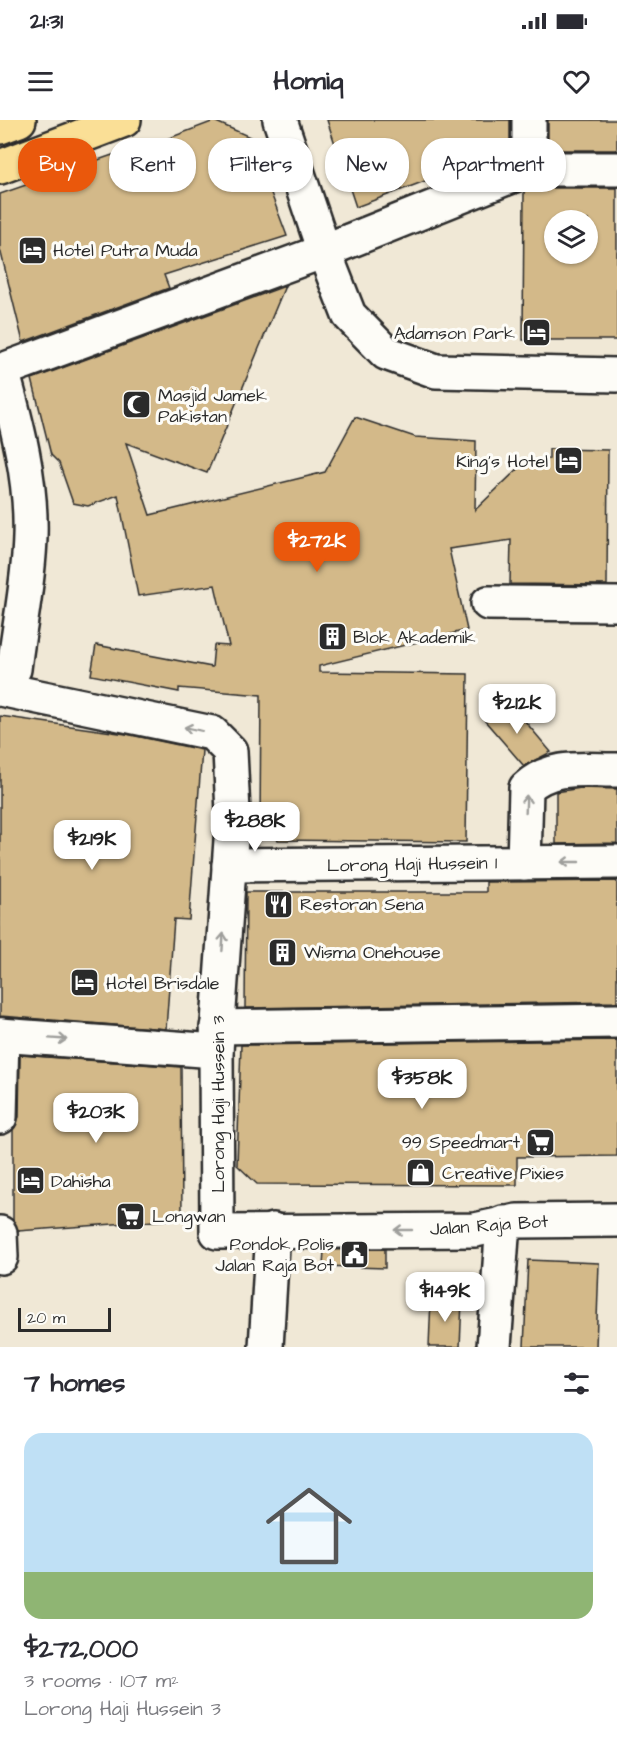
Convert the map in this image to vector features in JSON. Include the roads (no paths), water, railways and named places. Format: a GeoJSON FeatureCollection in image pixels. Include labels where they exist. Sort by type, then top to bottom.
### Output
{"type":"FeatureCollection","features":[{"type":"Feature","properties":{"kind":"main road"},"geometry":{"type":"LineString","coordinates":[[0,127],[19,120]]}},
{"type":"Feature","properties":{"kind":"main road"},"geometry":{"type":"LineString","coordinates":[[0,167],[124,120]]}},
{"type":"Feature","properties":{"kind":"street"},"geometry":{"type":"LineString","coordinates":[[280,120],[324,250],[349,315],[386,353],[436,371],[617,375]]}},
{"type":"Feature","properties":{"kind":"street"},"geometry":{"type":"LineString","coordinates":[[529,120],[529,138]]}},
{"type":"Feature","properties":{"kind":"street"},"geometry":{"type":"LineString","coordinates":[[566,170],[617,170]]}},
{"type":"Feature","properties":{"kind":"street"},"geometry":{"type":"LineString","coordinates":[[7,679],[30,537],[29,507],[19,431],[1,370],[473,192]]}},
{"type":"Feature","properties":{"kind":"street"},"geometry":{"type":"LineString","coordinates":[[488,603],[617,604]]}},
{"type":"Feature","properties":{"kind":"street","name":"Lorong Haji Hussein 3"},"geometry":{"type":"LineString","coordinates":[[7,679],[212,733],[230,751],[233,812],[216,1039],[217,1232]]}},
{"type":"Feature","properties":{"kind":"street","name":"Lorong Haji Hussein 1"},"geometry":{"type":"LineString","coordinates":[[524,863],[526,788],[543,775],[563,770],[617,770]]}},
{"type":"Feature","properties":{"kind":"street","name":"Lorong Haji Hussein 1"},"geometry":{"type":"LineString","coordinates":[[229,865],[617,862]]}},
{"type":"Feature","properties":{"kind":"street"},"geometry":{"type":"LineString","coordinates":[[0,1117],[1,1035],[216,1039],[617,1022]]}},
{"type":"Feature","properties":{"kind":"street","name":"Jalan Raja Bot"},"geometry":{"type":"LineString","coordinates":[[217,1232],[475,1230],[503,1224],[617,1220]]}},
{"type":"Feature","properties":{"kind":"street"},"geometry":{"type":"LineString","coordinates":[[494,1347],[503,1224]]}},
{"type":"Feature","properties":{"kind":"street"},"geometry":{"type":"LineString","coordinates":[[266,1347],[273,1230]]}},
{"type":"Feature","properties":{"kind":"place","name":"Hotel Putra Muda"},"geometry":{"type":"Point","coordinates":[32,250]}},
{"type":"Feature","properties":{"kind":"place","name":"Adamson Park"},"geometry":{"type":"Point","coordinates":[536,333]}},
{"type":"Feature","properties":{"kind":"place","name":"Masjid Jamek Pakistan"},"geometry":{"type":"Point","coordinates":[137,405]}},
{"type":"Feature","properties":{"kind":"place","name":"King's Hotel"},"geometry":{"type":"Point","coordinates":[569,461]}},
{"type":"Feature","properties":{"kind":"place","name":"Blok Akademik"},"geometry":{"type":"Point","coordinates":[332,637]}},
{"type":"Feature","properties":{"kind":"place","name":"Restoran Sena"},"geometry":{"type":"Point","coordinates":[279,904]}},
{"type":"Feature","properties":{"kind":"place","name":"Wisma Onehouse"},"geometry":{"type":"Point","coordinates":[283,952]}},
{"type":"Feature","properties":{"kind":"place","name":"Hotel Brisdale"},"geometry":{"type":"Point","coordinates":[85,983]}},
{"type":"Feature","properties":{"kind":"place","name":"99 Speedmart"},"geometry":{"type":"Point","coordinates":[541,1142]}},
{"type":"Feature","properties":{"kind":"place","name":"Creative Pixies"},"geometry":{"type":"Point","coordinates":[421,1173]}},
{"type":"Feature","properties":{"kind":"place","name":"Dahisha"},"geometry":{"type":"Point","coordinates":[30,1181]}},
{"type":"Feature","properties":{"kind":"place","name":"Longwan"},"geometry":{"type":"Point","coordinates":[131,1216]}},
{"type":"Feature","properties":{"kind":"place","name":"Pondok Polis Jalan Raja Bot"},"geometry":{"type":"Point","coordinates":[355,1254]}}]}
